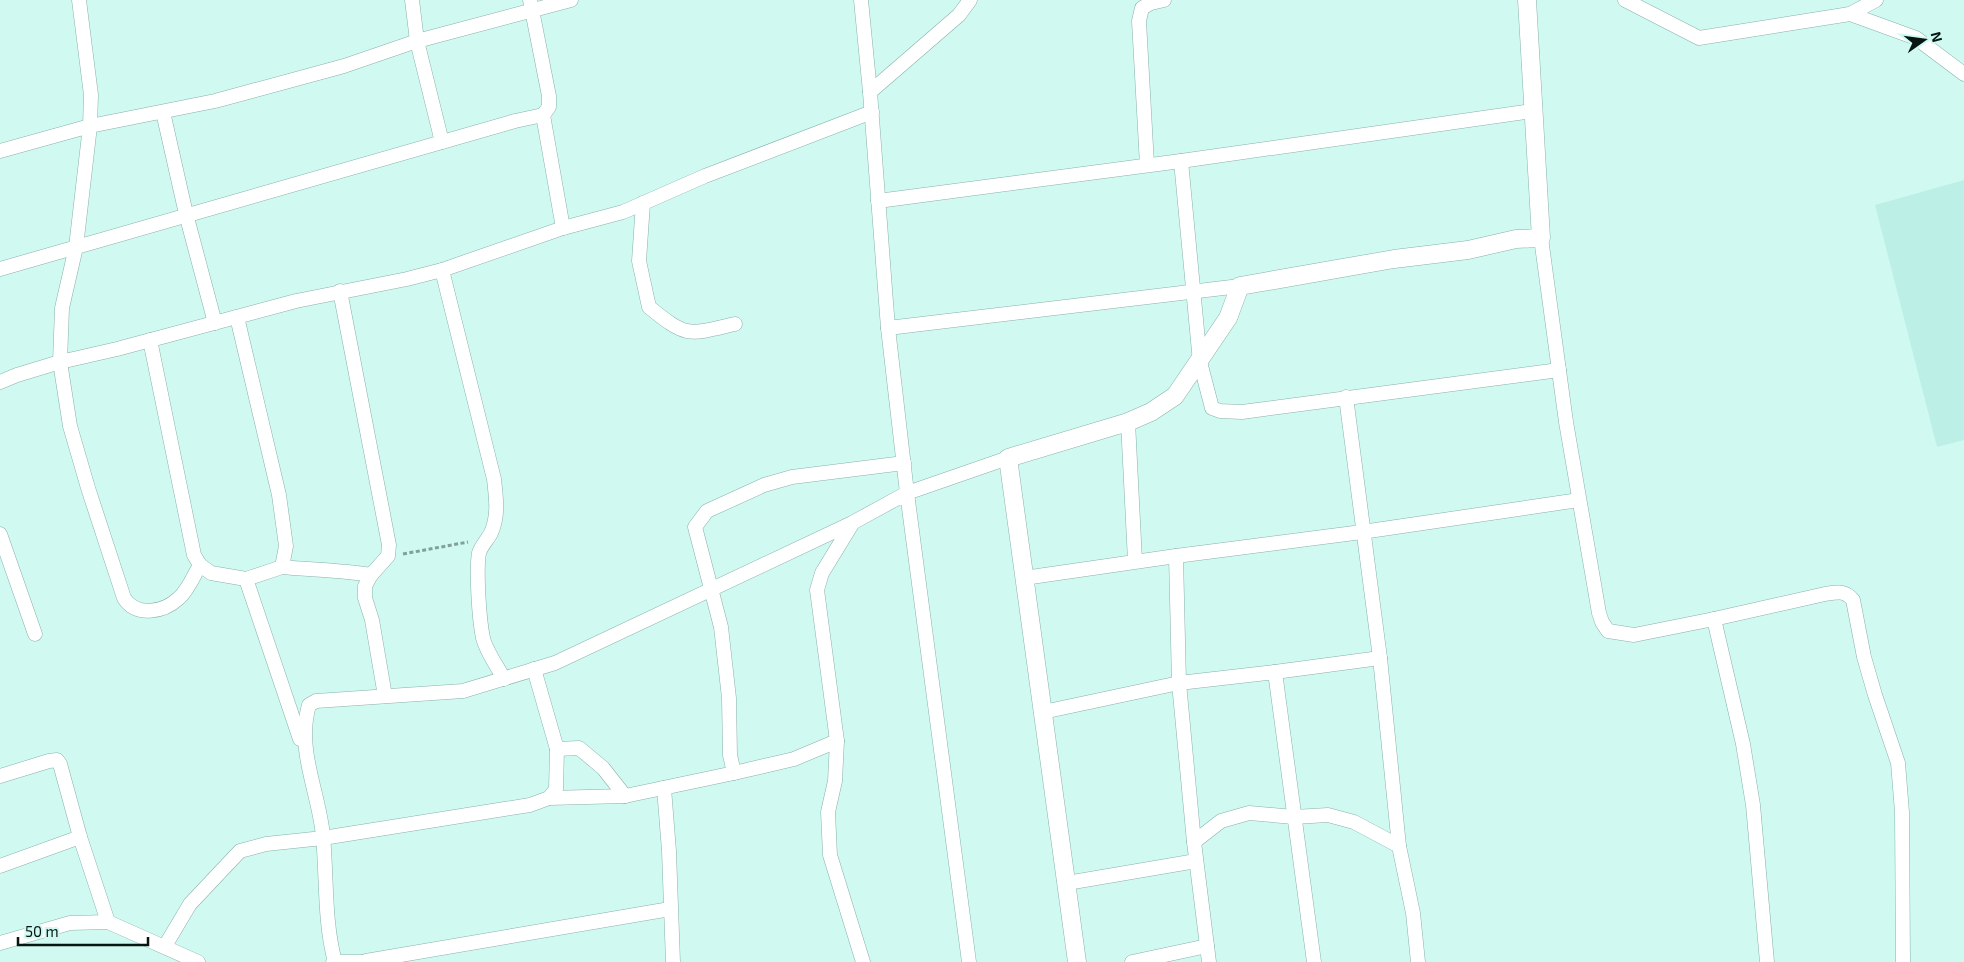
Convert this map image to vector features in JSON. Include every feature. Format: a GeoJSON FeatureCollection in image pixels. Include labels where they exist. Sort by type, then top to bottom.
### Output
{"type":"FeatureCollection","features":[{"type":"Feature","properties":{"kind":"street"},"geometry":{"type":"LineString","coordinates":[[80,0],[91,95],[90,126],[76,247],[62,308],[60,362],[70,426],[124,598],[130,607],[142,612],[165,607],[180,598],[200,565]]}},
{"type":"Feature","properties":{"kind":"street"},"geometry":{"type":"LineString","coordinates":[[412,0],[416,41],[442,142]]}},
{"type":"Feature","properties":{"kind":"street"},"geometry":{"type":"LineString","coordinates":[[0,151],[90,126],[216,101],[344,66],[416,41],[531,6],[571,0]]}},
{"type":"Feature","properties":{"kind":"street"},"geometry":{"type":"LineString","coordinates":[[861,0],[872,112],[888,328],[907,493],[969,962]]}},
{"type":"Feature","properties":{"kind":"street"},"geometry":{"type":"LineString","coordinates":[[870,92],[959,14],[970,0]]}},
{"type":"Feature","properties":{"kind":"street"},"geometry":{"type":"LineString","coordinates":[[1147,165],[1139,21],[1142,8],[1151,3],[1164,0]]}},
{"type":"Feature","properties":{"kind":"street"},"geometry":{"type":"LineString","coordinates":[[1527,0],[1532,111],[1541,238],[1558,370],[1579,500],[1602,622],[1608,631],[1634,635],[1825,594],[1840,592],[1848,594],[1853,600],[1874,695],[1898,763],[1902,812],[1903,962]]}},
{"type":"Feature","properties":{"kind":"street"},"geometry":{"type":"LineString","coordinates":[[1625,0],[1699,38],[1850,14],[1876,0]]}},
{"type":"Feature","properties":{"kind":"street"},"geometry":{"type":"LineString","coordinates":[[0,269],[186,214],[543,115],[549,107],[549,96],[531,6]]}},
{"type":"Feature","properties":{"kind":"street"},"geometry":{"type":"LineString","coordinates":[[1850,14],[1916,38],[1964,74]]}},
{"type":"Feature","properties":{"kind":"street"},"geometry":{"type":"LineString","coordinates":[[878,201],[1181,161],[1532,111]]}},
{"type":"Feature","properties":{"kind":"street"},"geometry":{"type":"LineString","coordinates":[[163,112],[186,214],[214,323]]}},
{"type":"Feature","properties":{"kind":"street"},"geometry":{"type":"LineString","coordinates":[[1,381],[60,362],[340,291],[407,279],[442,270],[563,228],[623,212],[872,112]]}},
{"type":"Feature","properties":{"kind":"street"},"geometry":{"type":"LineString","coordinates":[[543,115],[563,228]]}},
{"type":"Feature","properties":{"kind":"street"},"geometry":{"type":"LineString","coordinates":[[1181,161],[1200,362],[1212,408],[1220,411],[1242,412],[1558,370]]}},
{"type":"Feature","properties":{"kind":"street"},"geometry":{"type":"LineString","coordinates":[[643,203],[638,261],[649,307],[683,332],[699,332],[734,324]]}},
{"type":"Feature","properties":{"kind":"street"},"geometry":{"type":"LineString","coordinates":[[888,328],[1240,286],[1394,259],[1468,250],[1516,239],[1541,238]]}},
{"type":"Feature","properties":{"kind":"street"},"geometry":{"type":"LineString","coordinates":[[442,270],[494,479],[497,502],[495,522],[488,539],[480,550],[478,565],[479,611],[483,639],[504,679]]}},
{"type":"Feature","properties":{"kind":"street"},"geometry":{"type":"LineString","coordinates":[[305,752],[304,721],[309,705],[316,701],[463,692],[555,663],[852,523],[907,493],[1008,458],[1128,422],[1151,412],[1175,396],[1200,362],[1228,318],[1240,286]]}},
{"type":"Feature","properties":{"kind":"street"},"geometry":{"type":"LineString","coordinates":[[340,291],[386,529],[388,556],[371,575],[365,586],[365,598],[372,620],[385,696]]}},
{"type":"Feature","properties":{"kind":"street"},"geometry":{"type":"LineString","coordinates":[[238,317],[279,495],[286,546],[282,567]]}},
{"type":"Feature","properties":{"kind":"street"},"geometry":{"type":"LineString","coordinates":[[150,340],[191,544],[194,555],[200,565],[211,573],[246,579],[282,567],[340,570],[371,575]]}},
{"type":"Feature","properties":{"kind":"street"},"geometry":{"type":"LineString","coordinates":[[1346,397],[1362,532],[1380,658],[1399,846],[1413,913],[1418,962]]}},
{"type":"Feature","properties":{"kind":"street"},"geometry":{"type":"LineString","coordinates":[[1128,422],[1134,561]]}},
{"type":"Feature","properties":{"kind":"street"},"geometry":{"type":"LineString","coordinates":[[1008,458],[1077,962]]}},
{"type":"Feature","properties":{"kind":"street"},"geometry":{"type":"LineString","coordinates":[[734,773],[730,755],[729,698],[722,627],[695,527],[707,512],[764,485],[792,477],[904,463]]}},
{"type":"Feature","properties":{"kind":"street"},"geometry":{"type":"LineString","coordinates":[[1024,578],[1134,561],[1362,532],[1579,500]]}},
{"type":"Feature","properties":{"kind":"street"},"geometry":{"type":"LineString","coordinates":[[852,523],[822,574],[817,590],[836,741],[835,781],[828,812],[830,855],[863,962]]}},
{"type":"Feature","properties":{"kind":"street"},"geometry":{"type":"LineString","coordinates":[[0,534],[35,634]]}},
{"type":"Feature","properties":{"kind":"street"},"geometry":{"type":"LineString","coordinates":[[1176,556],[1179,683],[1196,861],[1209,962]]}},
{"type":"Feature","properties":{"kind":"street"},"geometry":{"type":"LineString","coordinates":[[246,579],[305,752],[321,818],[328,931],[335,962],[366,962],[670,909]]}},
{"type":"Feature","properties":{"kind":"street"},"geometry":{"type":"LineString","coordinates":[[1714,619],[1743,744],[1753,805],[1768,962]]}},
{"type":"Feature","properties":{"kind":"street"},"geometry":{"type":"LineString","coordinates":[[1043,712],[1179,683],[1380,658]]}},
{"type":"Feature","properties":{"kind":"street"},"geometry":{"type":"LineString","coordinates":[[534,669],[557,749],[556,789],[550,798]]}},
{"type":"Feature","properties":{"kind":"street"},"geometry":{"type":"LineString","coordinates":[[1275,672],[1314,962]]}},
{"type":"Feature","properties":{"kind":"street"},"geometry":{"type":"LineString","coordinates":[[164,946],[190,904],[240,851],[266,844],[323,838],[530,805],[550,798],[625,796],[794,759],[836,741]]}},
{"type":"Feature","properties":{"kind":"street"},"geometry":{"type":"LineString","coordinates":[[557,749],[578,748],[603,768],[625,796]]}},
{"type":"Feature","properties":{"kind":"street"},"geometry":{"type":"LineString","coordinates":[[0,776],[56,760],[60,764],[80,837],[108,922]]}},
{"type":"Feature","properties":{"kind":"street"},"geometry":{"type":"LineString","coordinates":[[664,788],[669,851],[673,962]]}},
{"type":"Feature","properties":{"kind":"street"},"geometry":{"type":"LineString","coordinates":[[1194,842],[1221,821],[1249,812],[1294,817],[1328,815],[1354,822],[1399,846]]}},
{"type":"Feature","properties":{"kind":"street"},"geometry":{"type":"LineString","coordinates":[[0,866],[80,837]]}},
{"type":"Feature","properties":{"kind":"street"},"geometry":{"type":"LineString","coordinates":[[1067,883],[1196,861]]}},
{"type":"Feature","properties":{"kind":"street"},"geometry":{"type":"LineString","coordinates":[[0,943],[70,923],[108,922],[164,946],[173,958],[198,962]]}},
{"type":"Feature","properties":{"kind":"street"},"geometry":{"type":"LineString","coordinates":[[1132,962],[1207,946]]}},
{"type":"Feature","properties":{"kind":"path"},"geometry":{"type":"LineString","coordinates":[[388,556],[488,539]]}},
{"type":"Feature","properties":{"kind":"shaded area"},"geometry":{"type":"Polygon","coordinates":[[[1964,180],[1964,440],[1937,447],[1875,205],[1964,180]]]}}]}
